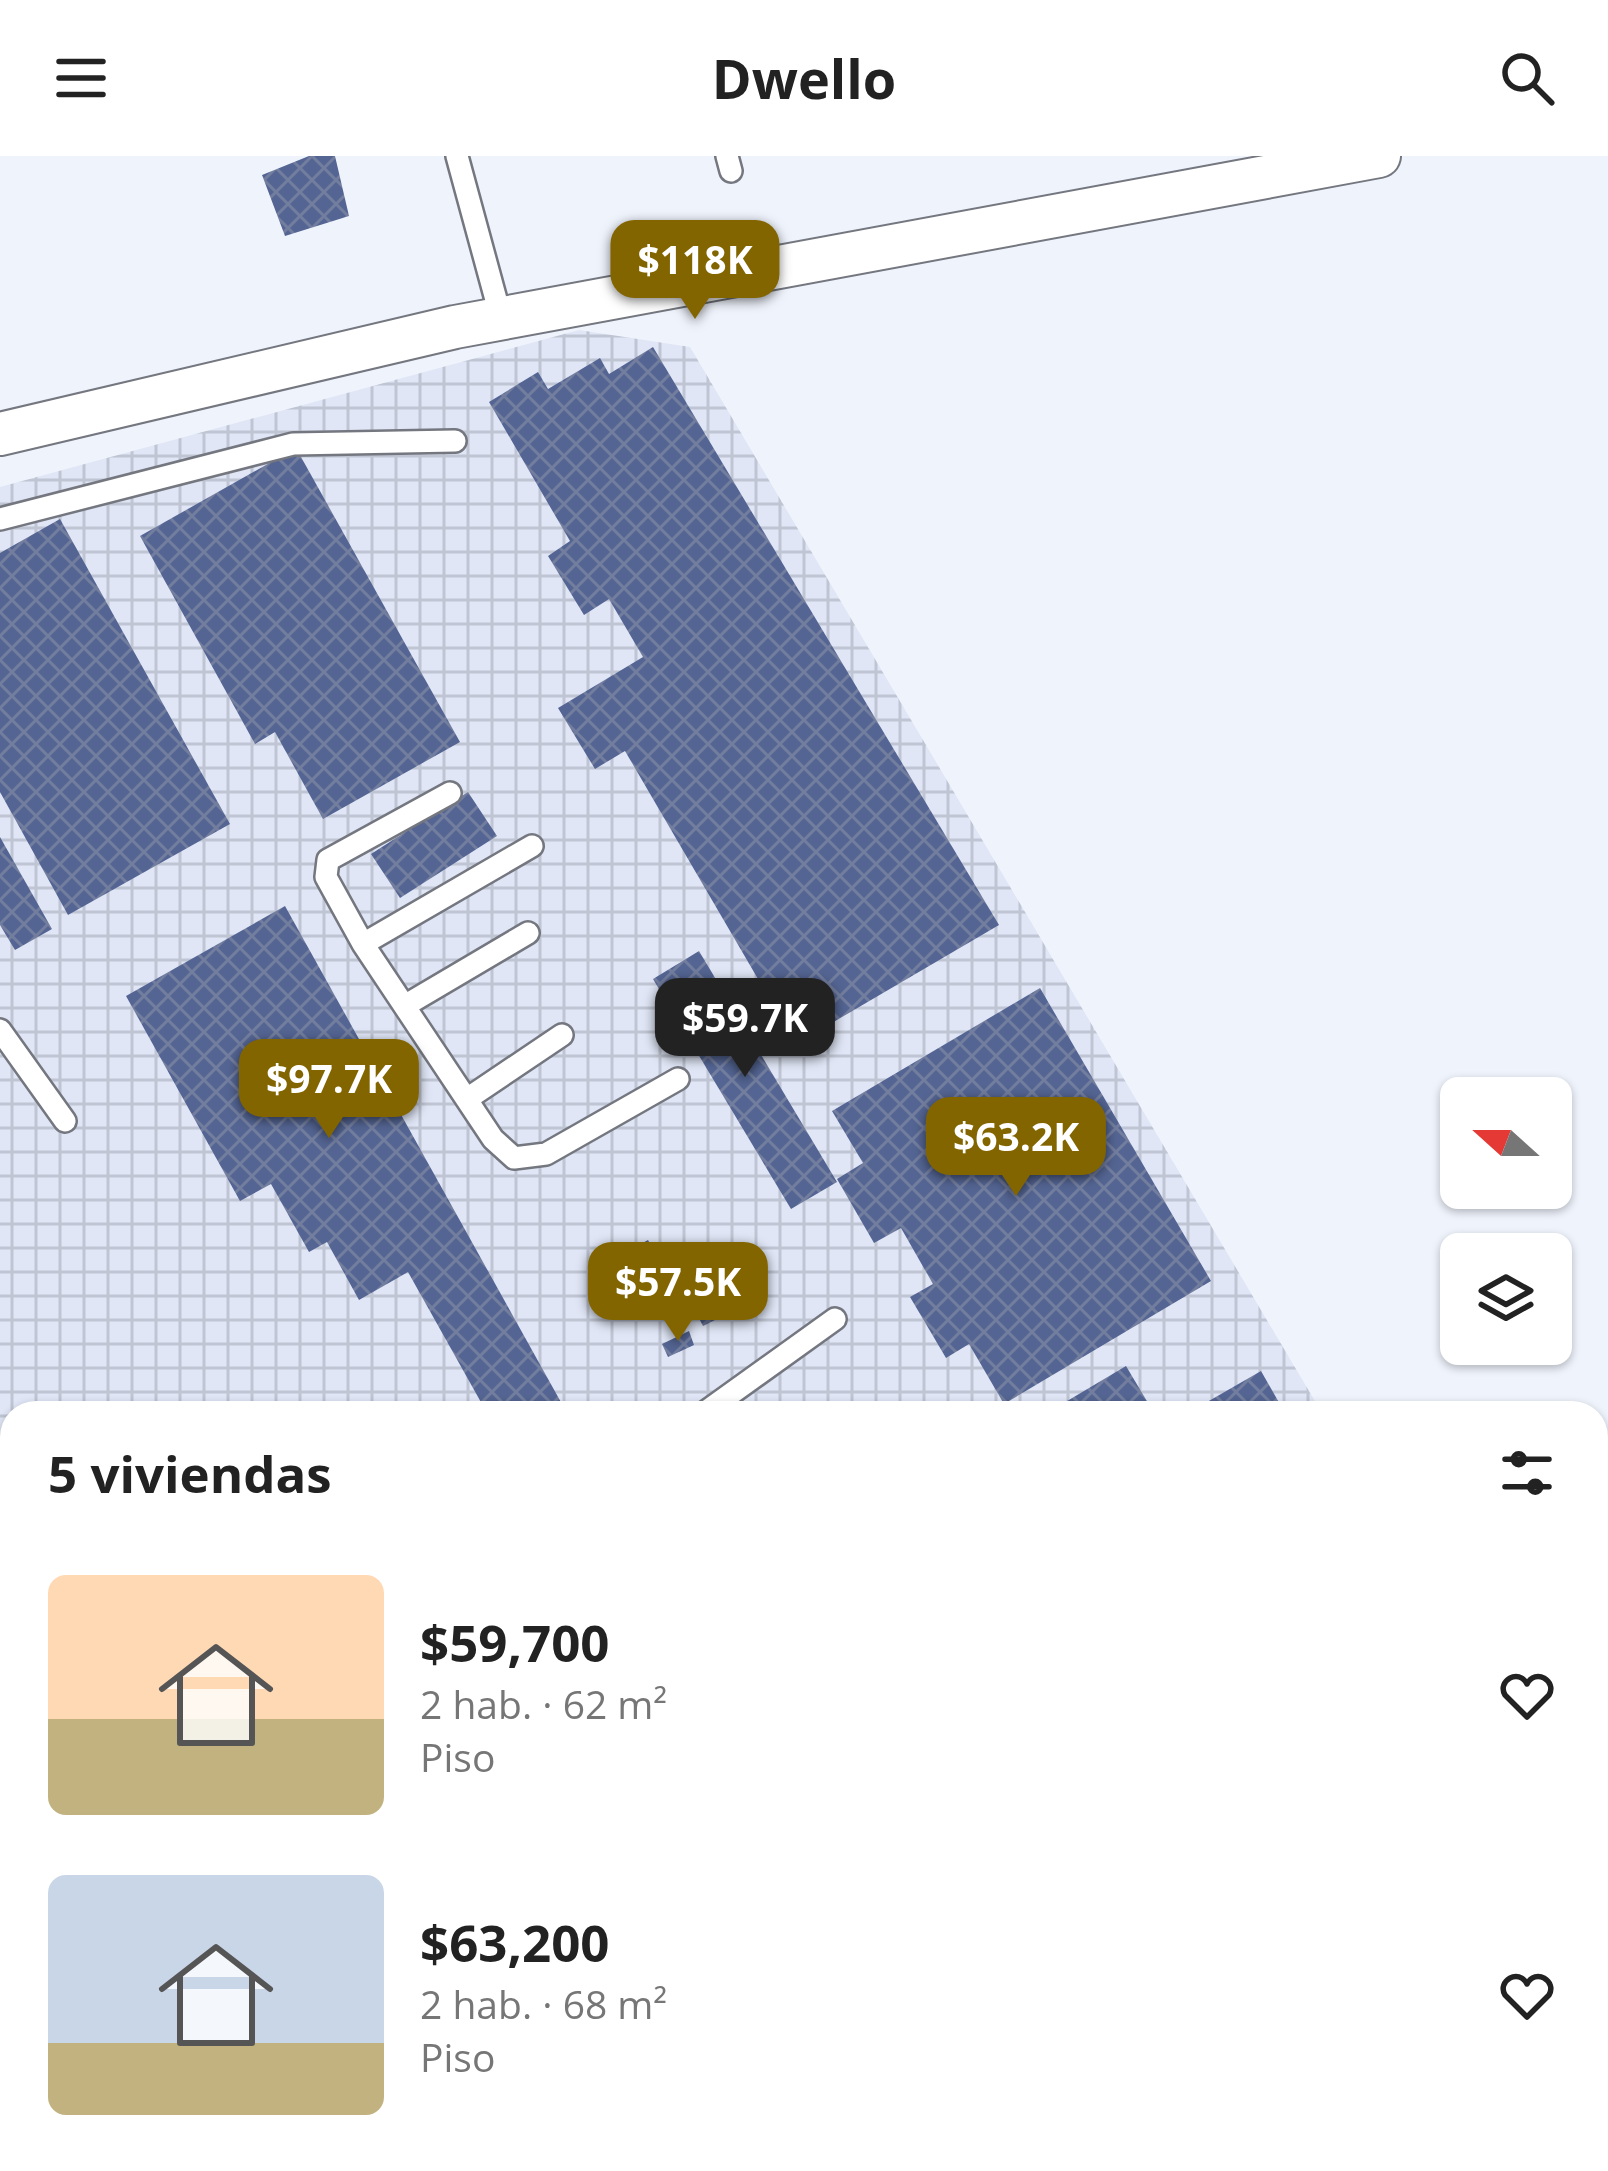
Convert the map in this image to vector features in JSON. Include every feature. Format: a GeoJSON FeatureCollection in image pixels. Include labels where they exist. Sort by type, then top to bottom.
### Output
{"type":"FeatureCollection","features":[{"type":"Feature","properties":{"kind":"street"},"geometry":{"type":"LineString","coordinates":[[0,434],[501,318],[1163,175],[1379,156]]}},
{"type":"Feature","properties":{"kind":"lane"},"geometry":{"type":"LineString","coordinates":[[457,156],[501,318]]}},
{"type":"Feature","properties":{"kind":"lane"},"geometry":{"type":"LineString","coordinates":[[0,519],[293,444],[455,441]]}},
{"type":"Feature","properties":{"kind":"lane"},"geometry":{"type":"LineString","coordinates":[[450,793],[328,860],[326,878],[363,944],[493,1139],[514,1158],[546,1154],[678,1079]]}},
{"type":"Feature","properties":{"kind":"lane"},"geometry":{"type":"LineString","coordinates":[[363,944],[532,846]]}},
{"type":"Feature","properties":{"kind":"lane"},"geometry":{"type":"LineString","coordinates":[[406,1005],[528,933]]}},
{"type":"Feature","properties":{"kind":"lane"},"geometry":{"type":"LineString","coordinates":[[0,1030],[65,1121]]}},
{"type":"Feature","properties":{"kind":"lane"},"geometry":{"type":"LineString","coordinates":[[467,1099],[562,1034]]}},
{"type":"Feature","properties":{"kind":"lane"},"geometry":{"type":"LineString","coordinates":[[721,1401],[836,1319]]}},
{"type":"Feature","properties":{"kind":"shaded area"},"geometry":{"type":"Polygon","coordinates":[[[579,330],[690,347],[1315,1401],[0,1401],[0,487],[579,330]]]}},
{"type":"Feature","properties":{"kind":"building"},"geometry":{"type":"Polygon","coordinates":[[[309,156],[335,156],[349,216],[285,236],[262,175],[309,156]]]}},
{"type":"Feature","properties":{"kind":"building"},"geometry":{"type":"Polygon","coordinates":[[[653,347],[999,925],[796,1044],[625,751],[595,769],[558,708],[643,657],[609,599],[584,615],[548,556],[570,541],[489,402],[538,372],[548,389],[600,358],[609,374],[653,347]]]}},
{"type":"Feature","properties":{"kind":"building"},"geometry":{"type":"Polygon","coordinates":[[[296,448],[460,742],[323,819],[275,732],[255,744],[140,536],[296,448]]]}},
{"type":"Feature","properties":{"kind":"building"},"geometry":{"type":"Polygon","coordinates":[[[60,519],[230,824],[68,915],[0,792],[0,553],[60,519]]]}},
{"type":"Feature","properties":{"kind":"building"},"geometry":{"type":"Polygon","coordinates":[[[468,792],[497,836],[400,898],[371,854],[468,792]]]}},
{"type":"Feature","properties":{"kind":"building"},"geometry":{"type":"Polygon","coordinates":[[[0,837],[52,929],[15,950],[0,925],[0,837]]]}},
{"type":"Feature","properties":{"kind":"building"},"geometry":{"type":"Polygon","coordinates":[[[285,906],[560,1401],[480,1401],[408,1272],[359,1300],[327,1242],[309,1252],[271,1184],[240,1201],[126,996],[285,906]]]}},
{"type":"Feature","properties":{"kind":"building"},"geometry":{"type":"Polygon","coordinates":[[[699,951],[837,1182],[791,1209],[653,979],[699,951]]]}},
{"type":"Feature","properties":{"kind":"building"},"geometry":{"type":"Polygon","coordinates":[[[1040,988],[1211,1281],[1002,1401],[969,1344],[946,1358],[910,1297],[933,1284],[901,1228],[874,1243],[837,1179],[863,1163],[832,1111],[1040,988]]]}},
{"type":"Feature","properties":{"kind":"building"},"geometry":{"type":"Polygon","coordinates":[[[648,1240],[672,1286],[628,1309],[604,1264],[648,1240]]]}},
{"type":"Feature","properties":{"kind":"building"},"geometry":{"type":"Polygon","coordinates":[[[707,1298],[717,1319],[703,1326],[692,1305],[707,1298]]]}},
{"type":"Feature","properties":{"kind":"building"},"geometry":{"type":"Polygon","coordinates":[[[689,1331],[694,1345],[668,1357],[662,1344],[689,1331]]]}},
{"type":"Feature","properties":{"kind":"building"},"geometry":{"type":"Polygon","coordinates":[[[1126,1366],[1147,1401],[1067,1401],[1126,1366]]]}},
{"type":"Feature","properties":{"kind":"building"},"geometry":{"type":"Polygon","coordinates":[[[1261,1371],[1278,1401],[1209,1401],[1261,1371]]]}}]}
